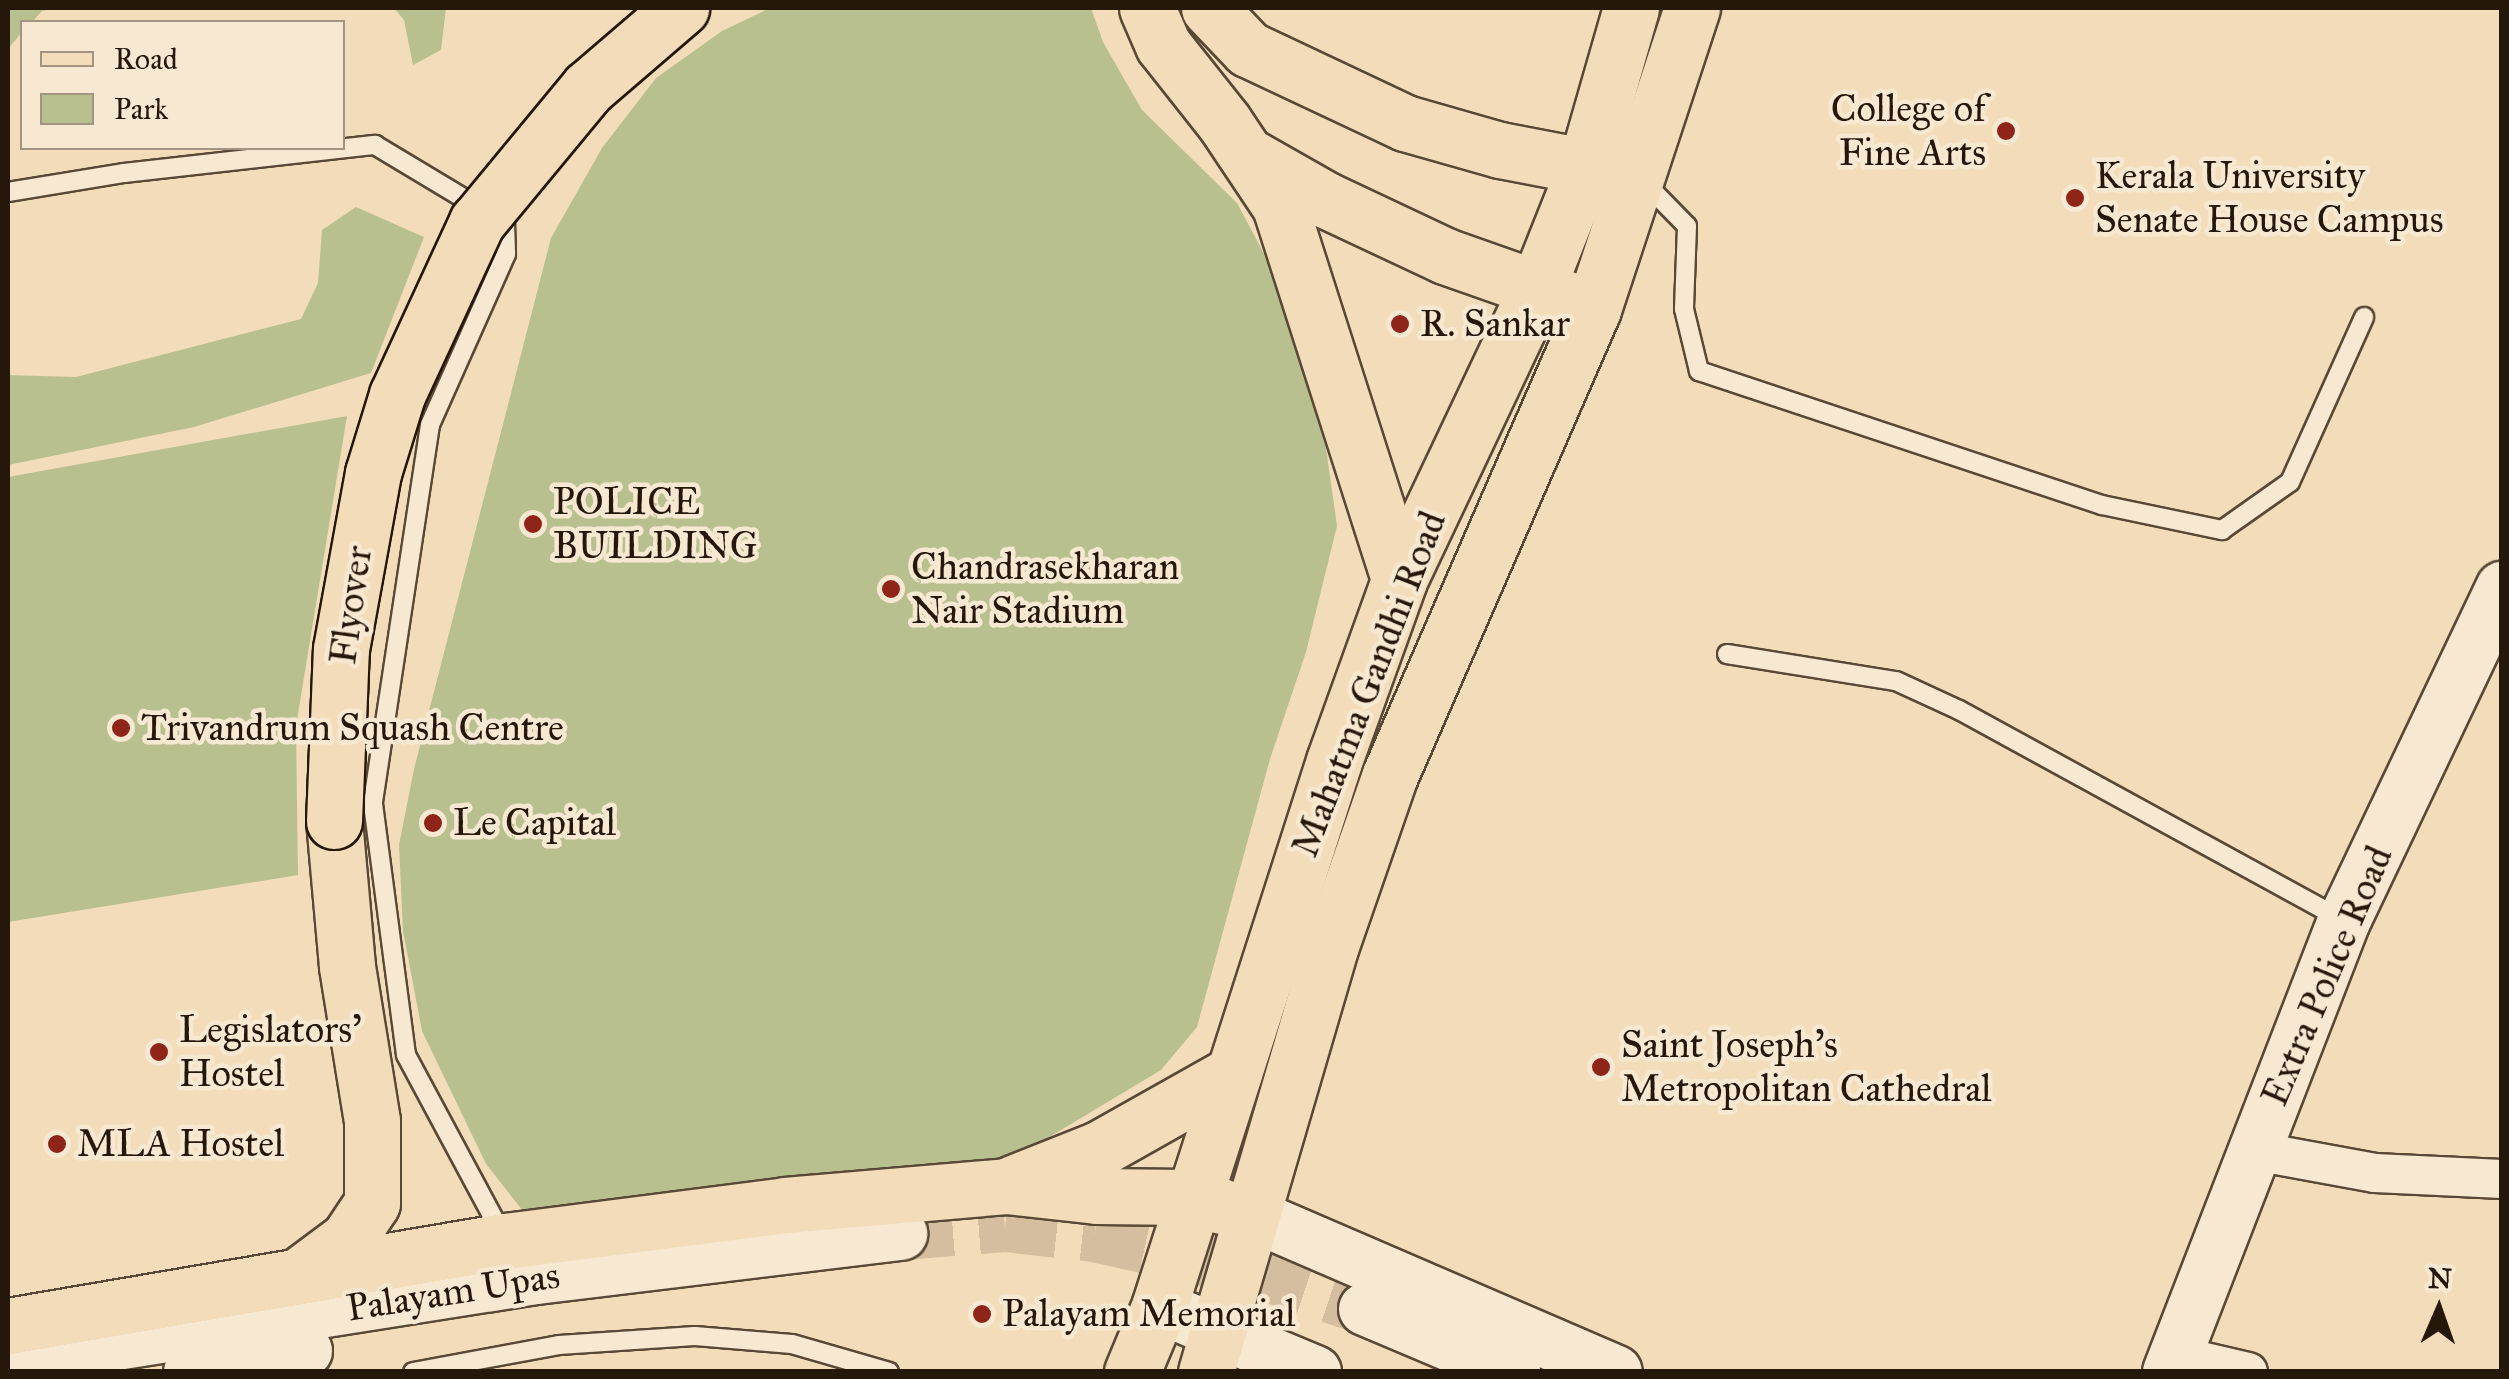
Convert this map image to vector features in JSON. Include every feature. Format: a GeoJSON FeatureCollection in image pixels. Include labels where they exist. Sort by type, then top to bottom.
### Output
{"type":"FeatureCollection","features":[{"type":"Feature","properties":{"kind":"main road","name":"Flyover"},"geometry":{"type":"LineString","coordinates":[[302,1274],[348,1239],[372,1203],[372,1121],[348,966],[334,821],[341,649],[373,473],[397,394],[477,222],[588,88],[681,8]]}},
{"type":"Feature","properties":{"kind":"main road"},"geometry":{"type":"LineString","coordinates":[[1146,8],[1163,44],[1280,206],[1400,580]]}},
{"type":"Feature","properties":{"kind":"main road"},"geometry":{"type":"LineString","coordinates":[[1209,8],[1248,49],[1405,123],[1500,150],[1638,176]]}},
{"type":"Feature","properties":{"kind":"main road","name":"Mahatma Gandhi Road"},"geometry":{"type":"LineString","coordinates":[[1132,1372],[1158,1307],[1334,760],[1400,580],[1537,288],[1586,164],[1631,8]]}},
{"type":"Feature","properties":{"kind":"main road","name":"Mahatma Gandhi Road"},"geometry":{"type":"LineString","coordinates":[[1213,1351],[1330,948],[1390,775],[1594,309],[1692,8]]}},
{"type":"Feature","properties":{"kind":"main road"},"geometry":{"type":"LineString","coordinates":[[1245,154],[1445,256],[1594,309]]}},
{"type":"Feature","properties":{"kind":"main road","name":"Extra Police Road"},"geometry":{"type":"LineString","coordinates":[[2172,1363],[2344,922],[2502,588]]}},
{"type":"Feature","properties":{"kind":"main road"},"geometry":{"type":"LineString","coordinates":[[1006,1186],[1098,1150],[1234,1074]]}},
{"type":"Feature","properties":{"kind":"main road"},"geometry":{"type":"LineString","coordinates":[[8,1326],[505,1241],[785,1205],[1006,1186],[1096,1196],[1190,1198],[1252,1214],[1616,1372]]}},
{"type":"Feature","properties":{"kind":"main road","name":"Palayam Upas"},"geometry":{"type":"LineString","coordinates":[[8,1361],[536,1278],[904,1249],[190,1372]]}},
{"type":"Feature","properties":{"kind":"main road"},"geometry":{"type":"LineString","coordinates":[[1158,1307],[1213,1351],[1345,1341],[1514,1372]]}},
{"type":"Feature","properties":{"kind":"main road"},"geometry":{"type":"LineString","coordinates":[[1345,1341],[1424,1372]]}},
{"type":"Feature","properties":{"kind":"street"},"geometry":{"type":"LineString","coordinates":[[2255,1151],[2375,1173],[2502,1178]]}},
{"type":"Feature","properties":{"kind":"street"},"geometry":{"type":"LineString","coordinates":[[2172,1363],[2248,1372]]}},
{"type":"Feature","properties":{"kind":"lane"},"geometry":{"type":"LineString","coordinates":[[345,148],[375,145],[505,222],[506,254],[430,425],[372,804],[406,1055],[505,1241]]}},
{"type":"Feature","properties":{"kind":"lane"},"geometry":{"type":"LineString","coordinates":[[8,192],[124,172],[329,150]]}},
{"type":"Feature","properties":{"kind":"lane"},"geometry":{"type":"LineString","coordinates":[[1638,176],[1687,226],[1684,308],[1699,371],[2102,505],[2222,530],[2290,482],[2364,317]]}},
{"type":"Feature","properties":{"kind":"lane"},"geometry":{"type":"LineString","coordinates":[[1727,654],[1896,681],[1959,710],[2344,922]]}},
{"type":"Feature","properties":{"kind":"lane"},"geometry":{"type":"LineString","coordinates":[[413,1372],[559,1345],[695,1336],[792,1344],[889,1372]]}},
{"type":"Feature","properties":{"kind":"green space"},"geometry":{"type":"Polygon","coordinates":[[[8,8],[55,8],[42,11],[34,20],[20,20],[20,34],[8,49],[8,8]]]}},
{"type":"Feature","properties":{"kind":"green space"},"geometry":{"type":"Polygon","coordinates":[[[394,8],[446,8],[441,50],[413,65],[404,20],[394,8]]]}},
{"type":"Feature","properties":{"kind":"green space","name":"Chandrasekharan Nair Stadium"},"geometry":{"type":"Polygon","coordinates":[[[770,8],[1091,8],[1103,42],[1142,110],[1237,203],[1268,261],[1326,448],[1337,526],[1306,652],[1270,759],[1197,1027],[1161,1070],[1021,1154],[971,1174],[527,1216],[486,1164],[422,1031],[403,931],[399,845],[414,769],[551,238],[602,148],[656,78],[722,31],[770,8]]]}},
{"type":"Feature","properties":{"kind":"green space"},"geometry":{"type":"Polygon","coordinates":[[[356,207],[424,237],[371,373],[194,427],[8,465],[8,375],[76,377],[301,319],[318,283],[322,230],[356,207]]]}},
{"type":"Feature","properties":{"kind":"green space"},"geometry":{"type":"Polygon","coordinates":[[[347,416],[296,726],[298,875],[8,922],[8,477],[347,416]]]}},
{"type":"Feature","properties":{"kind":"tunnel"},"geometry":{"type":"LineString","coordinates":[[901,1234],[1005,1226],[1094,1236],[1256,1272],[1365,1309]]}},
{"type":"Feature","properties":{"kind":"place","name":"College of Fine Arts"},"geometry":{"type":"Point","coordinates":[2006,131]}},
{"type":"Feature","properties":{"kind":"place","name":"Kerala University Senate House Campus"},"geometry":{"type":"Point","coordinates":[2075,198]}},
{"type":"Feature","properties":{"kind":"place","name":"R. Sankar"},"geometry":{"type":"Point","coordinates":[1400,324]}},
{"type":"Feature","properties":{"kind":"place","name":"POLICE BUILDING"},"geometry":{"type":"Point","coordinates":[533,524]}},
{"type":"Feature","properties":{"kind":"place","name":"Chandrasekharan Nair Stadium"},"geometry":{"type":"Point","coordinates":[891,589]}},
{"type":"Feature","properties":{"kind":"place","name":"Trivandrum Squash Centre"},"geometry":{"type":"Point","coordinates":[121,728]}},
{"type":"Feature","properties":{"kind":"place","name":"Le Capital"},"geometry":{"type":"Point","coordinates":[433,823]}},
{"type":"Feature","properties":{"kind":"place","name":"Legislators' Hostel"},"geometry":{"type":"Point","coordinates":[159,1052]}},
{"type":"Feature","properties":{"kind":"place","name":"Saint Joseph's Metropolitan Cathedral"},"geometry":{"type":"Point","coordinates":[1601,1067]}},
{"type":"Feature","properties":{"kind":"place","name":"MLA Hostel"},"geometry":{"type":"Point","coordinates":[57,1144]}},
{"type":"Feature","properties":{"kind":"place","name":"Palayam Memorial"},"geometry":{"type":"Point","coordinates":[982,1314]}}]}
